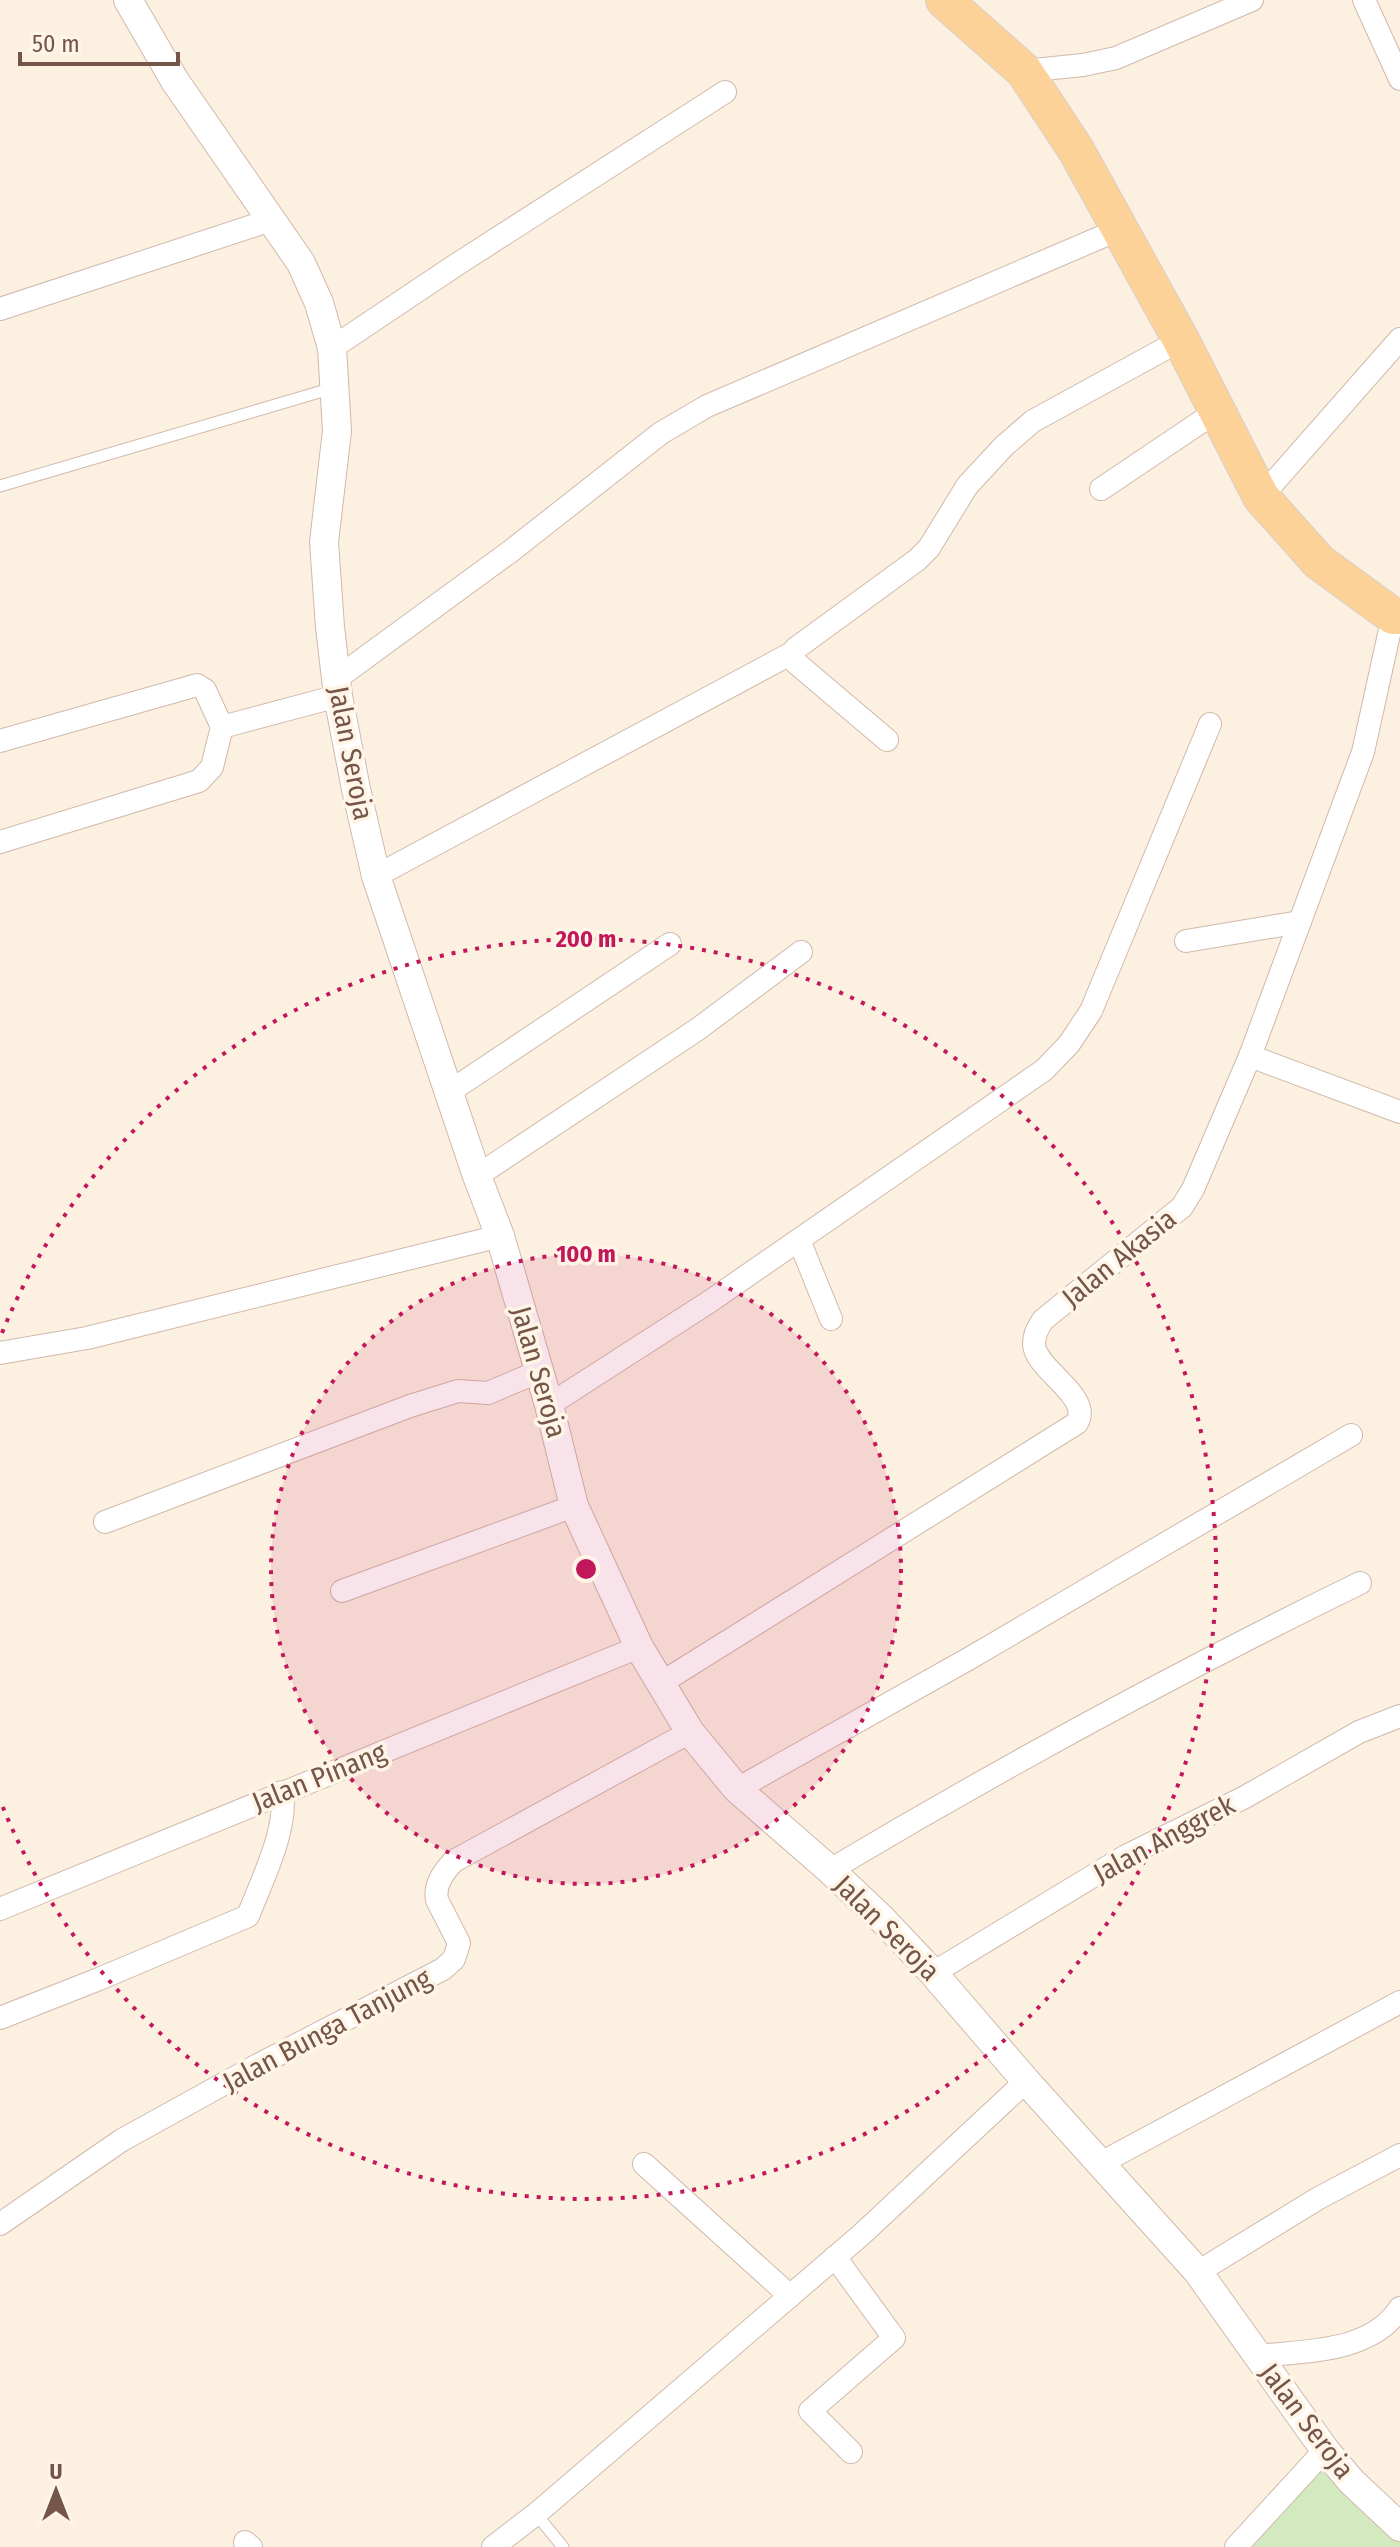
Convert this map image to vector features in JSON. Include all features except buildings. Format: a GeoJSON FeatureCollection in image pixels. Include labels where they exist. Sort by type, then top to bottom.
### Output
{"type":"FeatureCollection","features":[{"type":"Feature","properties":{"kind":"main road"},"geometry":{"type":"LineString","coordinates":[[944,0],[1024,71],[1076,150],[1181,340],[1261,497],[1319,562],[1396,616]]}},
{"type":"Feature","properties":{"kind":"street","name":"Jalan Seroja"},"geometry":{"type":"LineString","coordinates":[[128,0],[175,81],[307,276],[319,303],[332,348],[337,431],[324,542],[330,627],[337,688],[376,876],[500,1236],[540,1371],[574,1506],[639,1647],[690,1732],[737,1789],[830,1870],[933,1973],[1198,2272],[1325,2450],[1352,2482],[1400,2527]]}},
{"type":"Feature","properties":{"kind":"street"},"geometry":{"type":"LineString","coordinates":[[1024,71],[1116,58],[1252,0]]}},
{"type":"Feature","properties":{"kind":"street"},"geometry":{"type":"LineString","coordinates":[[1364,0],[1400,79]]}},
{"type":"Feature","properties":{"kind":"street"},"geometry":{"type":"LineString","coordinates":[[332,348],[725,92]]}},
{"type":"Feature","properties":{"kind":"street"},"geometry":{"type":"LineString","coordinates":[[0,309],[271,220]]}},
{"type":"Feature","properties":{"kind":"street"},"geometry":{"type":"LineString","coordinates":[[222,727],[337,688],[661,433],[695,413],[1120,229]]}},
{"type":"Feature","properties":{"kind":"street"},"geometry":{"type":"LineString","coordinates":[[1261,497],[1400,339]]}},
{"type":"Feature","properties":{"kind":"street"},"geometry":{"type":"LineString","coordinates":[[376,876],[792,653],[843,612],[917,560],[929,548],[967,486],[1004,446],[1033,421],[1181,340]]}},
{"type":"Feature","properties":{"kind":"street"},"geometry":{"type":"LineString","coordinates":[[1101,489],[1217,411]]}},
{"type":"Feature","properties":{"kind":"street","name":"Jalan Akasia"},"geometry":{"type":"LineString","coordinates":[[661,1683],[1077,1423],[1080,1417],[1078,1403],[1036,1352],[1036,1333],[1043,1320],[1182,1207],[1193,1189],[1250,1056],[1363,752],[1396,616]]}},
{"type":"Feature","properties":{"kind":"street"},"geometry":{"type":"LineString","coordinates":[[792,653],[795,662],[887,740]]}},
{"type":"Feature","properties":{"kind":"street"},"geometry":{"type":"LineString","coordinates":[[0,741],[197,685],[205,690],[222,727],[212,767],[199,781],[0,842]]}},
{"type":"Feature","properties":{"kind":"street"},"geometry":{"type":"LineString","coordinates":[[549,1405],[709,1302],[1044,1070],[1069,1044],[1091,1011],[1210,724]]}},
{"type":"Feature","properties":{"kind":"street"},"geometry":{"type":"LineString","coordinates":[[1186,941],[1300,922]]}},
{"type":"Feature","properties":{"kind":"street"},"geometry":{"type":"LineString","coordinates":[[449,1092],[670,944]]}},
{"type":"Feature","properties":{"kind":"street"},"geometry":{"type":"LineString","coordinates":[[477,1176],[698,1029],[801,952]]}},
{"type":"Feature","properties":{"kind":"street"},"geometry":{"type":"LineString","coordinates":[[1250,1056],[1400,1112]]}},
{"type":"Feature","properties":{"kind":"street"},"geometry":{"type":"LineString","coordinates":[[0,1353],[87,1338],[500,1236]]}},
{"type":"Feature","properties":{"kind":"street"},"geometry":{"type":"LineString","coordinates":[[799,1240],[831,1319]]}},
{"type":"Feature","properties":{"kind":"street"},"geometry":{"type":"LineString","coordinates":[[105,1522],[410,1406],[458,1391],[488,1393],[540,1371]]}},
{"type":"Feature","properties":{"kind":"street"},"geometry":{"type":"LineString","coordinates":[[737,1789],[984,1650],[1351,1435]]}},
{"type":"Feature","properties":{"kind":"street"},"geometry":{"type":"LineString","coordinates":[[342,1591],[574,1506]]}},
{"type":"Feature","properties":{"kind":"street"},"geometry":{"type":"LineString","coordinates":[[830,1870],[970,1787],[1360,1583]]}},
{"type":"Feature","properties":{"kind":"street","name":"Jalan Pinang"},"geometry":{"type":"LineString","coordinates":[[0,1909],[639,1647]]}},
{"type":"Feature","properties":{"kind":"street","name":"Jalan Anggrek"},"geometry":{"type":"LineString","coordinates":[[933,1973],[1126,1856],[1245,1797],[1359,1732],[1400,1716]]}},
{"type":"Feature","properties":{"kind":"street","name":"Jalan Bunga Tanjung"},"geometry":{"type":"LineString","coordinates":[[0,2224],[122,2140],[443,1969],[454,1959],[459,1943],[436,1893],[446,1869],[454,1861],[690,1732]]}},
{"type":"Feature","properties":{"kind":"street"},"geometry":{"type":"LineString","coordinates":[[0,2018],[248,1916],[285,1809],[282,1792]]}},
{"type":"Feature","properties":{"kind":"street"},"geometry":{"type":"LineString","coordinates":[[1101,2163],[1400,2002]]}},
{"type":"Feature","properties":{"kind":"street"},"geometry":{"type":"LineString","coordinates":[[493,2547],[536,2514],[835,2257],[1026,2081]]}},
{"type":"Feature","properties":{"kind":"street"},"geometry":{"type":"LineString","coordinates":[[1198,2272],[1317,2199],[1400,2155]]}},
{"type":"Feature","properties":{"kind":"street"},"geometry":{"type":"LineString","coordinates":[[644,2164],[790,2296]]}},
{"type":"Feature","properties":{"kind":"street"},"geometry":{"type":"LineString","coordinates":[[835,2257],[894,2338],[810,2411],[851,2452]]}},
{"type":"Feature","properties":{"kind":"street"},"geometry":{"type":"LineString","coordinates":[[1257,2356],[1359,2342],[1392,2320],[1400,2308]]}},
{"type":"Feature","properties":{"kind":"street"},"geometry":{"type":"LineString","coordinates":[[1236,2547],[1325,2450]]}},
{"type":"Feature","properties":{"kind":"lane"},"geometry":{"type":"LineString","coordinates":[[0,486],[335,388]]}},
{"type":"Feature","properties":{"kind":"lane"},"geometry":{"type":"LineString","coordinates":[[536,2514],[563,2547]]}},
{"type":"Feature","properties":{"kind":"green space"},"geometry":{"type":"Polygon","coordinates":[[[1326,2460],[1400,2532],[1400,2547],[1244,2547],[1326,2460]]]}}]}
